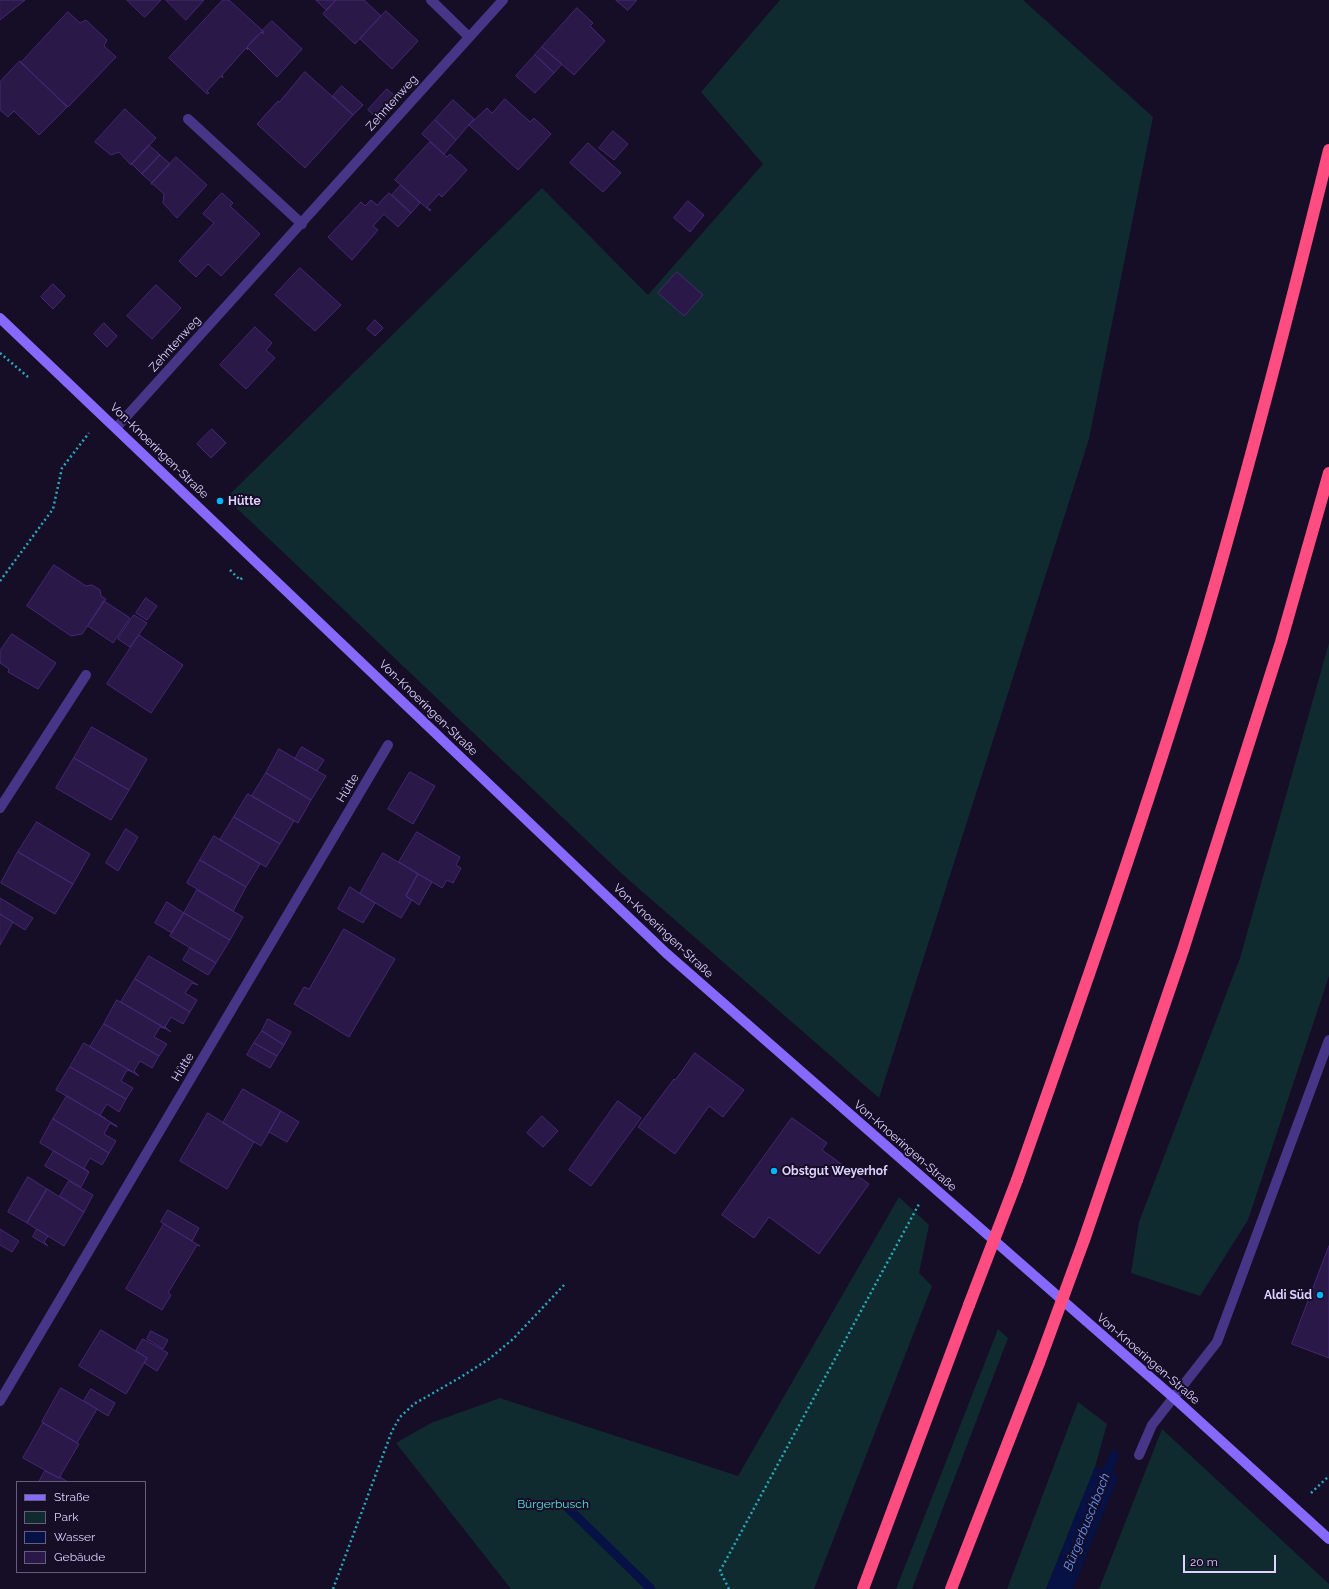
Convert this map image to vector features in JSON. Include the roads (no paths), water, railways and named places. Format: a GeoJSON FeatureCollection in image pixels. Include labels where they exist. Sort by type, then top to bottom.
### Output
{"type":"FeatureCollection","features":[{"type":"Feature","properties":{"kind":"highway"},"geometry":{"type":"LineString","coordinates":[[863,1589],[1017,1180],[1108,922],[1206,615],[1290,308],[1329,150]]}},
{"type":"Feature","properties":{"kind":"highway"},"geometry":{"type":"LineString","coordinates":[[950,1589],[1039,1363],[1084,1240],[1185,943],[1281,642],[1329,473]]}},
{"type":"Feature","properties":{"kind":"main road","name":"Von-Knoeringen-Straße"},"geometry":{"type":"LineString","coordinates":[[0,318],[666,953],[929,1185],[1174,1398],[1329,1539]]}},
{"type":"Feature","properties":{"kind":"street"},"geometry":{"type":"LineString","coordinates":[[431,0],[469,37]]}},
{"type":"Feature","properties":{"kind":"street","name":"Zehntenweg"},"geometry":{"type":"LineString","coordinates":[[116,428],[503,0]]}},
{"type":"Feature","properties":{"kind":"street"},"geometry":{"type":"LineString","coordinates":[[188,119],[302,224]]}},
{"type":"Feature","properties":{"kind":"street"},"geometry":{"type":"LineString","coordinates":[[0,808],[86,675]]}},
{"type":"Feature","properties":{"kind":"street","name":"Hütte"},"geometry":{"type":"LineString","coordinates":[[0,1401],[388,745]]}},
{"type":"Feature","properties":{"kind":"street"},"geometry":{"type":"LineString","coordinates":[[1139,1455],[1152,1425],[1217,1342],[1329,1040]]}},
{"type":"Feature","properties":{"kind":"water"},"geometry":{"type":"Polygon","coordinates":[[[1095,1467],[1118,1476],[1073,1589],[1046,1589],[1095,1467]]]}},
{"type":"Feature","properties":{"kind":"waterway","name":"Bürgerbuschbach"},"geometry":{"type":"LineString","coordinates":[[1103,1483],[1114,1455]]}},
{"type":"Feature","properties":{"kind":"waterway","name":"Bürgerbuschbach"},"geometry":{"type":"LineString","coordinates":[[566,1506],[651,1589]]}},
{"type":"Feature","properties":{"kind":"place","name":"Hütte"},"geometry":{"type":"Point","coordinates":[220,501]}},
{"type":"Feature","properties":{"kind":"place","name":"Obstgut Weyerhof"},"geometry":{"type":"Point","coordinates":[774,1171]}},
{"type":"Feature","properties":{"kind":"place","name":"Aldi Süd"},"geometry":{"type":"Point","coordinates":[1320,1295]}},
{"type":"Feature","properties":{"kind":"park label","name":"Bürgerbusch"},"geometry":{"type":"Point","coordinates":[553,1504]}}]}
